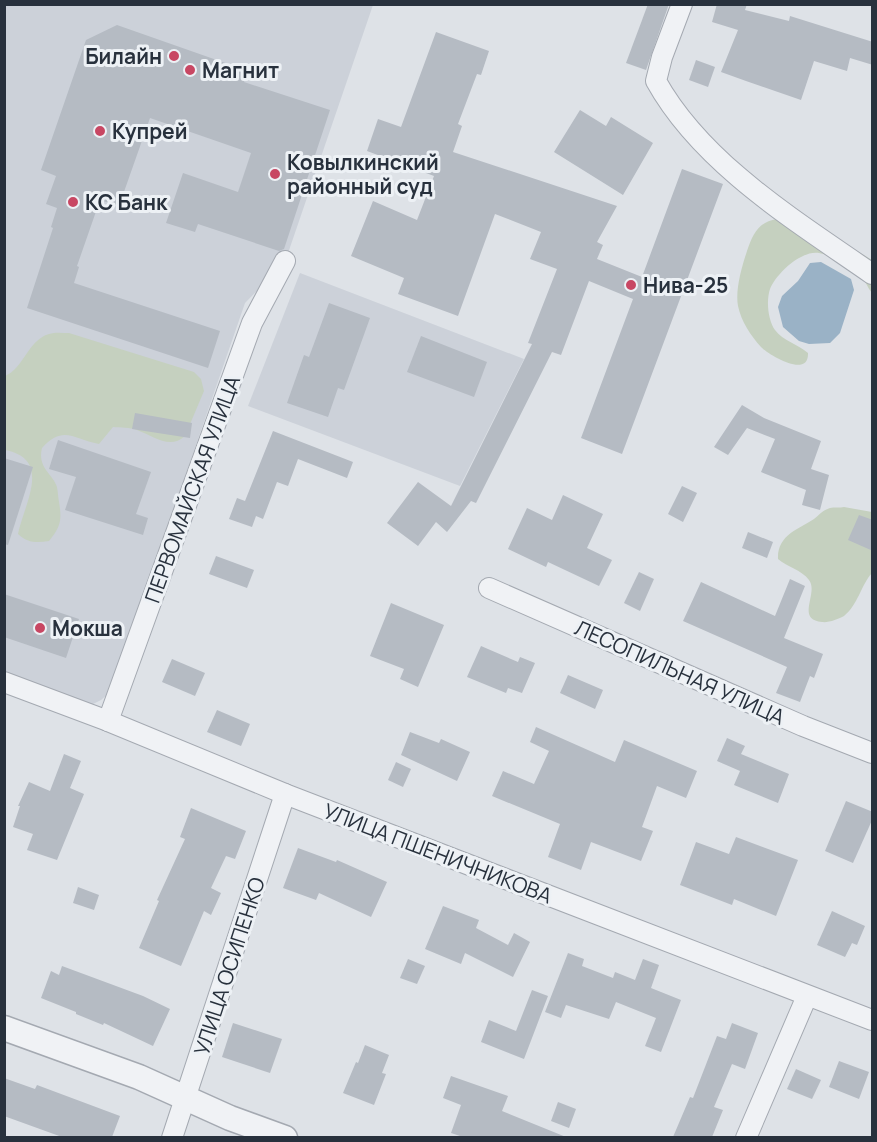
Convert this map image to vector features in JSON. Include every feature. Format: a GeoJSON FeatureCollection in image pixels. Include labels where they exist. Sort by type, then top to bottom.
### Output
{"type":"FeatureCollection","features":[{"type":"Feature","properties":{"kind":"street"},"geometry":{"type":"LineString","coordinates":[[682,4],[662,57],[656,81],[667,100],[724,164],[772,205],[873,274]]}},
{"type":"Feature","properties":{"kind":"street","name":"ПЕРВОМАЙСКАЯ УЛИЦА"},"geometry":{"type":"LineString","coordinates":[[108,721],[252,324],[285,261]]}},
{"type":"Feature","properties":{"kind":"street","name":"ЛЕСОПИЛЬНАЯ УЛИЦА"},"geometry":{"type":"LineString","coordinates":[[489,588],[803,726],[873,753]]}},
{"type":"Feature","properties":{"kind":"street","name":"УЛИЦА ПШЕНИЧНИКОВА"},"geometry":{"type":"LineString","coordinates":[[4,682],[108,721],[285,794],[873,1020]]}},
{"type":"Feature","properties":{"kind":"street","name":"УЛИЦА ОСИПЕНКО"},"geometry":{"type":"LineString","coordinates":[[172,1137],[285,794]]}},
{"type":"Feature","properties":{"kind":"street"},"geometry":{"type":"LineString","coordinates":[[747,1137],[807,996]]}},
{"type":"Feature","properties":{"kind":"street"},"geometry":{"type":"LineString","coordinates":[[4,1028],[139,1077],[230,1118],[285,1137]]}},
{"type":"Feature","properties":{"kind":"shaded area"},"geometry":{"type":"Polygon","coordinates":[[[4,5],[373,5],[285,262],[245,303],[116,677],[109,693],[91,705],[5,675],[4,5]]]}},
{"type":"Feature","properties":{"kind":"shaded area"},"geometry":{"type":"Polygon","coordinates":[[[300,273],[524,359],[460,486],[248,406],[300,273]]]}},
{"type":"Feature","properties":{"kind":"green space"},"geometry":{"type":"Polygon","coordinates":[[[777,219],[834,237],[872,260],[872,293],[865,282],[850,269],[837,260],[819,253],[812,253],[797,259],[783,270],[773,283],[768,299],[768,310],[775,330],[786,340],[808,353],[807,361],[796,365],[772,355],[761,347],[747,328],[738,306],[737,293],[740,278],[752,239],[761,226],[777,219]]]}},
{"type":"Feature","properties":{"kind":"green space"},"geometry":{"type":"Polygon","coordinates":[[[51,333],[69,333],[194,372],[201,379],[204,391],[185,436],[179,440],[167,442],[134,429],[113,427],[99,444],[63,435],[42,448],[43,466],[57,487],[60,523],[49,541],[32,542],[18,534],[32,484],[32,473],[28,463],[20,455],[5,450],[5,376],[17,367],[42,337],[51,333]]]}},
{"type":"Feature","properties":{"kind":"green space"},"geometry":{"type":"Polygon","coordinates":[[[844,507],[872,512],[872,573],[856,601],[844,616],[822,622],[810,616],[811,585],[809,580],[778,559],[779,551],[785,538],[823,511],[844,507]]]}},
{"type":"Feature","properties":{"kind":"water"},"geometry":{"type":"Polygon","coordinates":[[[821,262],[851,279],[854,290],[840,333],[830,343],[809,344],[799,341],[783,327],[778,307],[782,296],[798,281],[810,263],[821,262]]]}},
{"type":"Feature","properties":{"kind":"building"},"geometry":{"type":"Polygon","coordinates":[[[648,4],[669,4],[646,70],[626,63],[648,4]]]}},
{"type":"Feature","properties":{"kind":"building"},"geometry":{"type":"Polygon","coordinates":[[[717,4],[747,4],[745,10],[789,21],[790,16],[873,42],[873,65],[850,58],[847,71],[814,61],[801,100],[721,72],[738,30],[712,22],[717,4]]]}},
{"type":"Feature","properties":{"kind":"building"},"geometry":{"type":"Polygon","coordinates":[[[117,25],[248,71],[244,82],[330,110],[284,249],[279,251],[198,224],[195,232],[166,223],[183,173],[238,192],[251,153],[150,118],[119,206],[100,200],[77,266],[79,267],[74,283],[220,331],[208,368],[27,308],[53,228],[51,227],[57,208],[46,204],[56,176],[41,170],[86,40],[117,25]]]}},
{"type":"Feature","properties":{"kind":"building"},"geometry":{"type":"Polygon","coordinates":[[[436,32],[489,51],[481,75],[477,74],[458,124],[462,126],[453,152],[617,206],[597,242],[603,245],[597,259],[642,277],[682,169],[723,184],[622,454],[581,438],[633,299],[589,281],[561,355],[552,352],[476,503],[471,501],[447,532],[436,522],[418,546],[387,523],[418,482],[451,506],[532,344],[528,343],[557,269],[530,259],[541,232],[495,214],[458,316],[398,294],[404,278],[351,256],[373,201],[417,220],[434,176],[367,151],[378,119],[401,127],[436,32]]]}},
{"type":"Feature","properties":{"kind":"building"},"geometry":{"type":"Polygon","coordinates":[[[696,60],[715,67],[708,87],[689,80],[696,60]]]}},
{"type":"Feature","properties":{"kind":"building"},"geometry":{"type":"Polygon","coordinates":[[[580,110],[606,126],[611,117],[653,143],[623,195],[554,152],[580,110]]]}},
{"type":"Feature","properties":{"kind":"building"},"geometry":{"type":"Polygon","coordinates":[[[329,303],[370,318],[344,390],[338,388],[328,417],[287,403],[304,355],[309,357],[329,303]]]}},
{"type":"Feature","properties":{"kind":"building"},"geometry":{"type":"Polygon","coordinates":[[[421,336],[487,362],[474,397],[407,372],[421,336]]]}},
{"type":"Feature","properties":{"kind":"building"},"geometry":{"type":"Polygon","coordinates":[[[742,405],[764,418],[821,441],[811,469],[829,475],[820,510],[802,505],[806,490],[761,472],[775,439],[747,428],[728,455],[714,447],[742,405]]]}},
{"type":"Feature","properties":{"kind":"building"},"geometry":{"type":"Polygon","coordinates":[[[135,413],[192,423],[190,438],[132,429],[135,413]]]}},
{"type":"Feature","properties":{"kind":"building"},"geometry":{"type":"Polygon","coordinates":[[[273,431],[353,462],[347,478],[298,459],[288,486],[277,482],[263,519],[256,516],[252,527],[229,519],[237,498],[245,501],[273,431]]]}},
{"type":"Feature","properties":{"kind":"building"},"geometry":{"type":"Polygon","coordinates":[[[58,440],[151,472],[136,514],[148,518],[143,535],[65,510],[76,477],[49,469],[58,440]]]}},
{"type":"Feature","properties":{"kind":"building"},"geometry":{"type":"Polygon","coordinates":[[[4,458],[33,467],[8,545],[4,544],[4,458]]]}},
{"type":"Feature","properties":{"kind":"building"},"geometry":{"type":"Polygon","coordinates":[[[682,486],[697,493],[683,522],[668,514],[682,486]]]}},
{"type":"Feature","properties":{"kind":"building"},"geometry":{"type":"Polygon","coordinates":[[[563,495],[603,514],[587,548],[612,560],[599,586],[548,562],[546,567],[508,549],[527,508],[552,520],[563,495]]]}},
{"type":"Feature","properties":{"kind":"building"},"geometry":{"type":"Polygon","coordinates":[[[859,515],[873,520],[873,551],[848,540],[859,515]]]}},
{"type":"Feature","properties":{"kind":"building"},"geometry":{"type":"Polygon","coordinates":[[[748,532],[773,542],[767,558],[742,548],[748,532]]]}},
{"type":"Feature","properties":{"kind":"building"},"geometry":{"type":"Polygon","coordinates":[[[216,556],[254,570],[247,588],[209,574],[216,556]]]}},
{"type":"Feature","properties":{"kind":"building"},"geometry":{"type":"Polygon","coordinates":[[[639,572],[654,579],[640,611],[624,603],[639,572]]]}},
{"type":"Feature","properties":{"kind":"building"},"geometry":{"type":"Polygon","coordinates":[[[790,579],[805,586],[784,638],[823,654],[814,678],[810,676],[800,702],[776,693],[787,667],[683,621],[701,582],[775,616],[790,579]]]}},
{"type":"Feature","properties":{"kind":"building","name":"Мокша"},"geometry":{"type":"Polygon","coordinates":[[[4,594],[79,619],[66,658],[4,637],[4,594]]]}},
{"type":"Feature","properties":{"kind":"building"},"geometry":{"type":"Polygon","coordinates":[[[391,603],[444,625],[418,687],[400,679],[404,669],[370,656],[391,603]]]}},
{"type":"Feature","properties":{"kind":"building"},"geometry":{"type":"Polygon","coordinates":[[[481,646],[518,662],[520,657],[535,663],[522,693],[508,688],[506,693],[467,677],[481,646]]]}},
{"type":"Feature","properties":{"kind":"building"},"geometry":{"type":"Polygon","coordinates":[[[172,659],[205,673],[195,696],[162,682],[172,659]]]}},
{"type":"Feature","properties":{"kind":"building"},"geometry":{"type":"Polygon","coordinates":[[[568,675],[603,690],[595,709],[560,693],[568,675]]]}},
{"type":"Feature","properties":{"kind":"building"},"geometry":{"type":"Polygon","coordinates":[[[217,710],[250,724],[241,746],[207,732],[217,710]]]}},
{"type":"Feature","properties":{"kind":"building"},"geometry":{"type":"Polygon","coordinates":[[[536,727],[615,762],[624,740],[697,771],[686,798],[657,786],[642,827],[653,831],[641,861],[591,842],[581,870],[548,857],[560,824],[492,796],[503,771],[534,784],[549,751],[530,742],[536,727]]]}},
{"type":"Feature","properties":{"kind":"building"},"geometry":{"type":"Polygon","coordinates":[[[410,732],[439,743],[441,739],[470,752],[457,781],[401,755],[410,732]]]}},
{"type":"Feature","properties":{"kind":"building"},"geometry":{"type":"Polygon","coordinates":[[[727,738],[745,746],[741,754],[789,774],[778,803],[734,785],[740,771],[717,761],[727,738]]]}},
{"type":"Feature","properties":{"kind":"building"},"geometry":{"type":"Polygon","coordinates":[[[64,754],[81,761],[70,788],[84,794],[57,860],[27,850],[33,834],[13,827],[20,806],[18,806],[29,782],[50,791],[64,754]]]}},
{"type":"Feature","properties":{"kind":"building"},"geometry":{"type":"Polygon","coordinates":[[[396,762],[411,769],[403,787],[388,780],[396,762]]]}},
{"type":"Feature","properties":{"kind":"building"},"geometry":{"type":"Polygon","coordinates":[[[846,801],[873,812],[873,818],[853,863],[825,851],[846,801]]]}},
{"type":"Feature","properties":{"kind":"building"},"geometry":{"type":"Polygon","coordinates":[[[191,808],[246,831],[235,859],[226,856],[211,888],[221,893],[211,915],[204,911],[181,966],[139,948],[159,901],[157,900],[185,839],[180,837],[191,808]]]}},
{"type":"Feature","properties":{"kind":"building"},"geometry":{"type":"Polygon","coordinates":[[[736,837],[798,860],[776,916],[734,899],[732,905],[680,885],[696,842],[729,854],[736,837]]]}},
{"type":"Feature","properties":{"kind":"building"},"geometry":{"type":"Polygon","coordinates":[[[298,848],[336,862],[337,860],[387,882],[371,917],[319,893],[316,900],[283,888],[298,848]]]}},
{"type":"Feature","properties":{"kind":"building"},"geometry":{"type":"Polygon","coordinates":[[[78,887],[99,895],[94,910],[73,903],[78,887]]]}},
{"type":"Feature","properties":{"kind":"building"},"geometry":{"type":"Polygon","coordinates":[[[443,906],[479,920],[476,928],[508,945],[514,933],[530,942],[513,977],[465,953],[461,964],[425,949],[443,906]]]}},
{"type":"Feature","properties":{"kind":"building"},"geometry":{"type":"Polygon","coordinates":[[[832,911],[865,926],[857,945],[852,943],[845,957],[817,945],[832,911]]]}},
{"type":"Feature","properties":{"kind":"building"},"geometry":{"type":"Polygon","coordinates":[[[568,953],[584,959],[582,966],[613,978],[615,972],[635,980],[643,959],[659,965],[651,988],[681,1000],[661,1052],[645,1046],[656,1018],[616,1002],[609,1019],[566,1005],[561,1018],[545,1012],[568,953]]]}},
{"type":"Feature","properties":{"kind":"building"},"geometry":{"type":"Polygon","coordinates":[[[408,959],[425,966],[417,984],[400,978],[408,959]]]}},
{"type":"Feature","properties":{"kind":"building"},"geometry":{"type":"Polygon","coordinates":[[[62,966],[143,996],[170,1009],[153,1046],[104,1023],[103,1025],[41,998],[51,971],[59,975],[62,966]]]}},
{"type":"Feature","properties":{"kind":"building"},"geometry":{"type":"Polygon","coordinates":[[[532,990],[548,996],[524,1059],[481,1042],[489,1020],[516,1031],[532,990]]]}},
{"type":"Feature","properties":{"kind":"building"},"geometry":{"type":"Polygon","coordinates":[[[233,1023],[282,1039],[270,1073],[222,1057],[233,1023]]]}},
{"type":"Feature","properties":{"kind":"building"},"geometry":{"type":"Polygon","coordinates":[[[732,1023],[758,1033],[745,1069],[732,1064],[714,1107],[723,1110],[712,1137],[673,1137],[690,1097],[693,1098],[717,1036],[726,1039],[732,1023]]]}},
{"type":"Feature","properties":{"kind":"building"},"geometry":{"type":"Polygon","coordinates":[[[365,1045],[389,1055],[382,1073],[386,1074],[374,1105],[343,1093],[365,1045]]]}},
{"type":"Feature","properties":{"kind":"building"},"geometry":{"type":"Polygon","coordinates":[[[839,1061],[869,1072],[859,1099],[829,1087],[839,1061]]]}},
{"type":"Feature","properties":{"kind":"building"},"geometry":{"type":"Polygon","coordinates":[[[796,1069],[821,1080],[812,1099],[787,1089],[796,1069]]]}},
{"type":"Feature","properties":{"kind":"building"},"geometry":{"type":"Polygon","coordinates":[[[451,1076],[508,1096],[502,1111],[566,1137],[463,1137],[451,1133],[461,1105],[443,1098],[451,1076]]]}},
{"type":"Feature","properties":{"kind":"building"},"geometry":{"type":"Polygon","coordinates":[[[4,1078],[35,1089],[37,1085],[120,1116],[112,1137],[62,1137],[4,1116],[4,1078]]]}},
{"type":"Feature","properties":{"kind":"building"},"geometry":{"type":"Polygon","coordinates":[[[558,1102],[576,1109],[569,1128],[551,1121],[558,1102]]]}},
{"type":"Feature","properties":{"kind":"place","name":"Билайн"},"geometry":{"type":"Point","coordinates":[174,56]}},
{"type":"Feature","properties":{"kind":"place","name":"Магнит"},"geometry":{"type":"Point","coordinates":[190,70]}},
{"type":"Feature","properties":{"kind":"place","name":"Купрей"},"geometry":{"type":"Point","coordinates":[100,131]}},
{"type":"Feature","properties":{"kind":"place","name":"Ковылкинский районный суд"},"geometry":{"type":"Point","coordinates":[275,174]}},
{"type":"Feature","properties":{"kind":"place","name":"КС Банк"},"geometry":{"type":"Point","coordinates":[73,202]}},
{"type":"Feature","properties":{"kind":"place","name":"Нива-25"},"geometry":{"type":"Point","coordinates":[631,285]}},
{"type":"Feature","properties":{"kind":"place","name":"Мокша"},"geometry":{"type":"Point","coordinates":[40,628]}}]}
